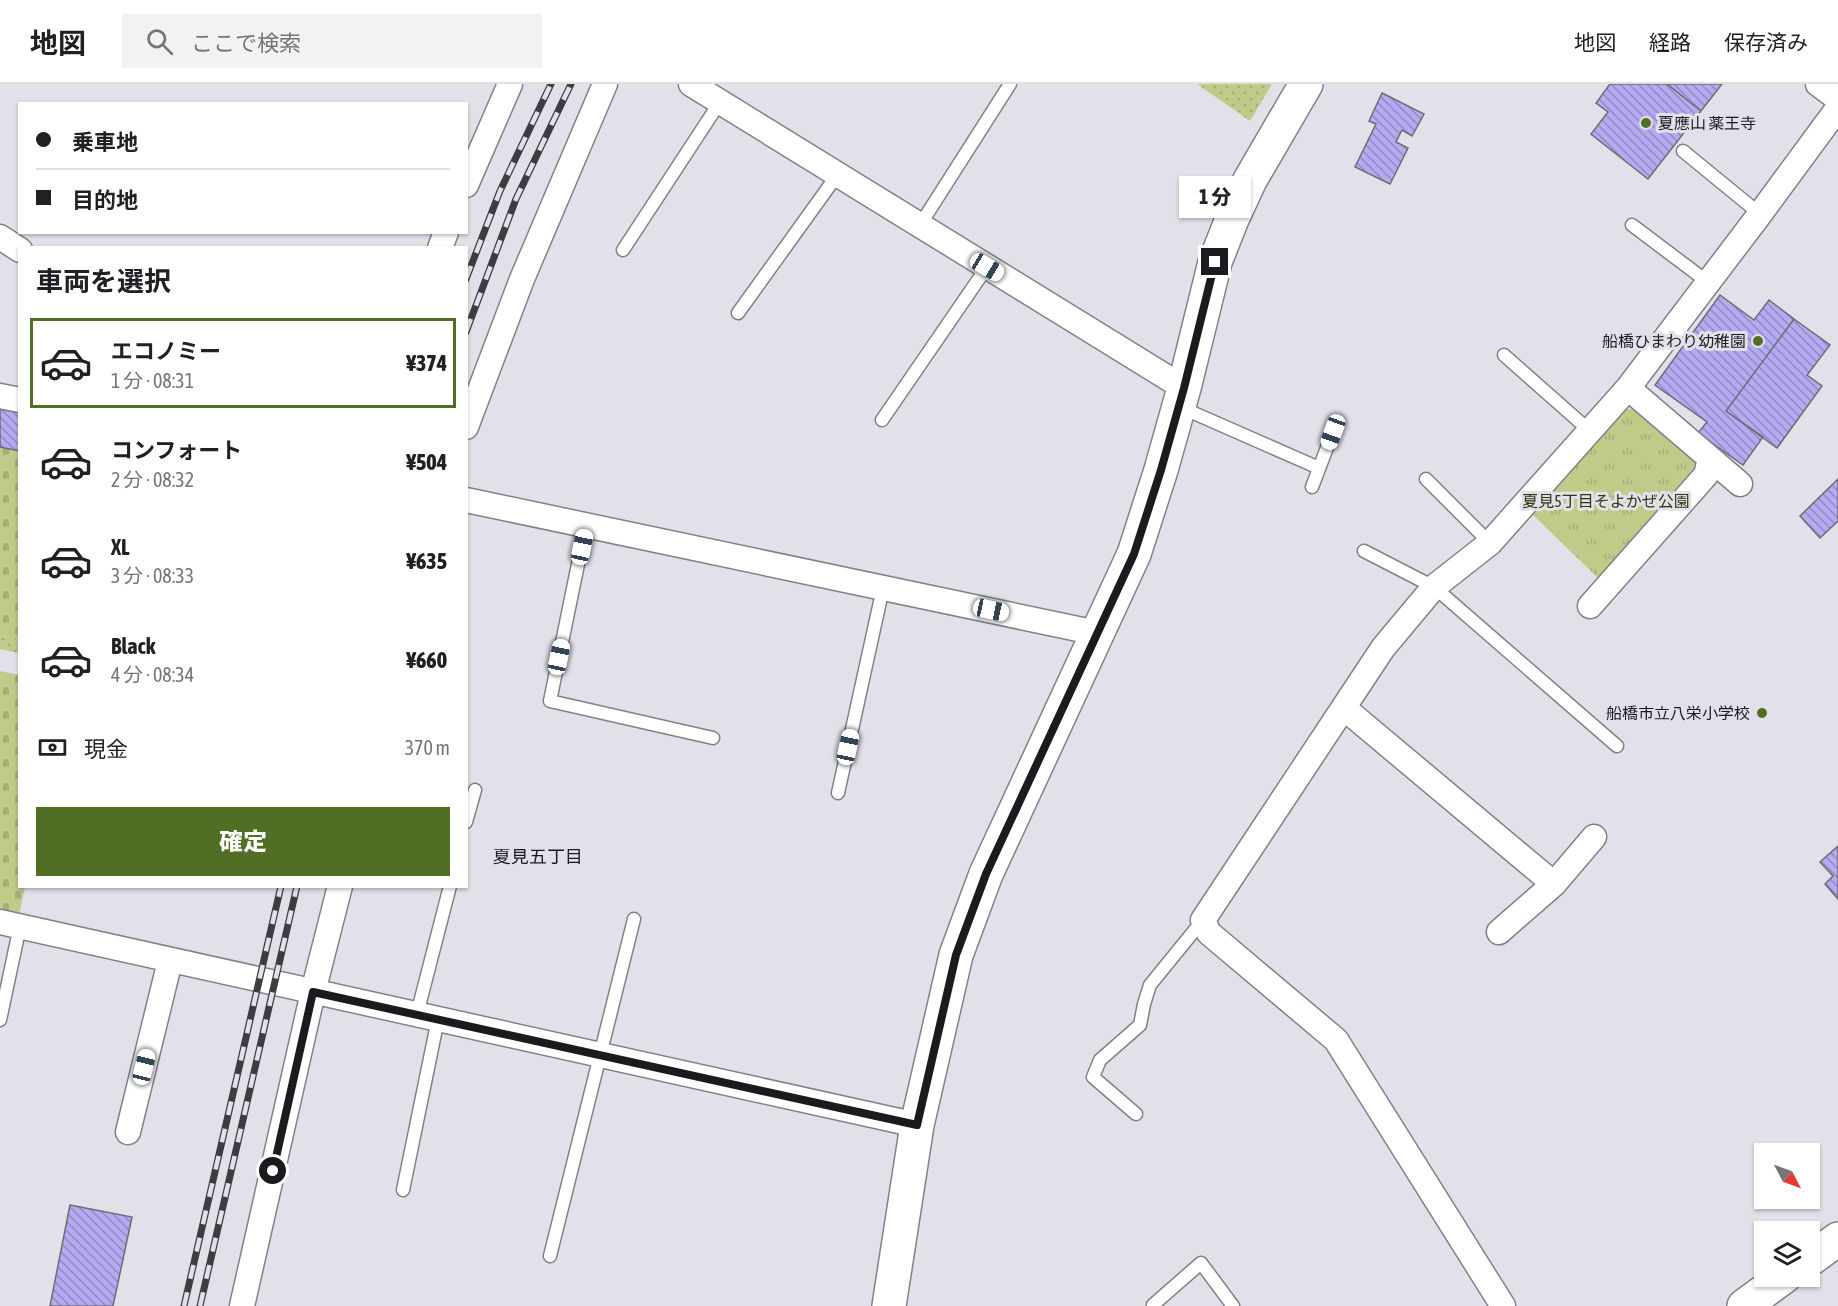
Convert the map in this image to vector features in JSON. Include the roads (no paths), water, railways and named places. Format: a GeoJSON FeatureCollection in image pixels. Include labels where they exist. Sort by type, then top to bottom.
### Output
{"type":"FeatureCollection","features":[{"type":"Feature","properties":{"kind":"street"},"geometry":{"type":"LineString","coordinates":[[468,180],[510,84]]}},
{"type":"Feature","properties":{"kind":"street"},"geometry":{"type":"LineString","coordinates":[[468,422],[522,279],[605,84]]}},
{"type":"Feature","properties":{"kind":"street"},"geometry":{"type":"LineString","coordinates":[[691,84],[987,267],[1182,397]]}},
{"type":"Feature","properties":{"kind":"street"},"geometry":{"type":"LineString","coordinates":[[889,1306],[917,1125],[956,955],[986,874],[1134,554],[1182,397],[1215,262],[1232,219],[1250,180],[1306,84]]}},
{"type":"Feature","properties":{"kind":"street"},"geometry":{"type":"LineString","coordinates":[[1818,84],[1838,99]]}},
{"type":"Feature","properties":{"kind":"street"},"geometry":{"type":"LineString","coordinates":[[1503,1306],[1336,1040],[1209,933],[1203,920],[1383,648],[1434,587],[1490,543],[1628,388],[1838,108]]}},
{"type":"Feature","properties":{"kind":"street"},"geometry":{"type":"LineString","coordinates":[[0,237],[18,249]]}},
{"type":"Feature","properties":{"kind":"street"},"geometry":{"type":"LineString","coordinates":[[1628,388],[1740,484]]}},
{"type":"Feature","properties":{"kind":"street"},"geometry":{"type":"LineString","coordinates":[[0,396],[18,400]]}},
{"type":"Feature","properties":{"kind":"street"},"geometry":{"type":"LineString","coordinates":[[1590,606],[1706,475],[1710,459]]}},
{"type":"Feature","properties":{"kind":"street"},"geometry":{"type":"LineString","coordinates":[[468,500],[1097,633]]}},
{"type":"Feature","properties":{"kind":"street"},"geometry":{"type":"LineString","coordinates":[[1344,708],[1554,884]]}},
{"type":"Feature","properties":{"kind":"street"},"geometry":{"type":"LineString","coordinates":[[1499,932],[1554,884],[1594,837]]}},
{"type":"Feature","properties":{"kind":"street"},"geometry":{"type":"LineString","coordinates":[[243,1306],[313,992],[339,888]]}},
{"type":"Feature","properties":{"kind":"street"},"geometry":{"type":"LineString","coordinates":[[10,924],[917,1125]]}},
{"type":"Feature","properties":{"kind":"street"},"geometry":{"type":"LineString","coordinates":[[128,1132],[170,960]]}},
{"type":"Feature","properties":{"kind":"street"},"geometry":{"type":"LineString","coordinates":[[1820,1252],[1838,1239]]}},
{"type":"Feature","properties":{"kind":"street"},"geometry":{"type":"LineString","coordinates":[[1744,1306],[1770,1287]]}},
{"type":"Feature","properties":{"kind":"lane"},"geometry":{"type":"LineString","coordinates":[[920,225],[1010,84]]}},
{"type":"Feature","properties":{"kind":"lane"},"geometry":{"type":"LineString","coordinates":[[622,250],[720,102]]}},
{"type":"Feature","properties":{"kind":"lane"},"geometry":{"type":"LineString","coordinates":[[1683,151],[1760,214]]}},
{"type":"Feature","properties":{"kind":"lane"},"geometry":{"type":"LineString","coordinates":[[738,314],[838,174]]}},
{"type":"Feature","properties":{"kind":"lane"},"geometry":{"type":"LineString","coordinates":[[1632,225],[1709,283]]}},
{"type":"Feature","properties":{"kind":"lane"},"geometry":{"type":"LineString","coordinates":[[882,420],[987,267]]}},
{"type":"Feature","properties":{"kind":"lane"},"geometry":{"type":"LineString","coordinates":[[1504,356],[1590,431]]}},
{"type":"Feature","properties":{"kind":"lane"},"geometry":{"type":"LineString","coordinates":[[1182,397],[1319,468]]}},
{"type":"Feature","properties":{"kind":"lane"},"geometry":{"type":"LineString","coordinates":[[1312,487],[1333,432]]}},
{"type":"Feature","properties":{"kind":"lane"},"geometry":{"type":"LineString","coordinates":[[1426,479],[1490,543]]}},
{"type":"Feature","properties":{"kind":"lane"},"geometry":{"type":"LineString","coordinates":[[586,525],[550,702],[713,738]]}},
{"type":"Feature","properties":{"kind":"lane"},"geometry":{"type":"LineString","coordinates":[[1364,551],[1434,587],[1617,746]]}},
{"type":"Feature","properties":{"kind":"lane"},"geometry":{"type":"LineString","coordinates":[[838,793],[883,588]]}},
{"type":"Feature","properties":{"kind":"lane"},"geometry":{"type":"LineString","coordinates":[[468,815],[475,790]]}},
{"type":"Feature","properties":{"kind":"lane"},"geometry":{"type":"LineString","coordinates":[[403,1190],[450,888]]}},
{"type":"Feature","properties":{"kind":"lane"},"geometry":{"type":"LineString","coordinates":[[550,1256],[634,919]]}},
{"type":"Feature","properties":{"kind":"lane"},"geometry":{"type":"LineString","coordinates":[[1136,1114],[1093,1077],[1100,1060],[1140,1025],[1150,985],[1203,920]]}},
{"type":"Feature","properties":{"kind":"lane"},"geometry":{"type":"LineString","coordinates":[[0,1020],[10,924]]}},
{"type":"Feature","properties":{"kind":"lane"},"geometry":{"type":"LineString","coordinates":[[1153,1305],[1201,1263],[1233,1306]]}},
{"type":"Feature","properties":{"kind":"railway"},"geometry":{"type":"LineString","coordinates":[[468,274],[500,191],[551,84]]}},
{"type":"Feature","properties":{"kind":"railway"},"geometry":{"type":"LineString","coordinates":[[468,327],[516,199],[571,84]]}},
{"type":"Feature","properties":{"kind":"railway"},"geometry":{"type":"LineString","coordinates":[[184,1306],[281,888]]}},
{"type":"Feature","properties":{"kind":"railway"},"geometry":{"type":"LineString","coordinates":[[200,1306],[297,888]]}},
{"type":"Feature","properties":{"kind":"place","name":"夏應山 薬王寺"},"geometry":{"type":"Point","coordinates":[1646,123]}},
{"type":"Feature","properties":{"kind":"place","name":"船橋ひまわり幼稚園"},"geometry":{"type":"Point","coordinates":[1758,341]}},
{"type":"Feature","properties":{"kind":"place","name":"船橋市立八栄小学校"},"geometry":{"type":"Point","coordinates":[1762,713]}},
{"type":"Feature","properties":{"kind":"district","name":"夏見五丁目"},"geometry":{"type":"Point","coordinates":[538,857]}},
{"type":"Feature","properties":{"kind":"park label","name":"夏見5丁目そよかぜ公園"},"geometry":{"type":"Point","coordinates":[1606,501]}}]}
